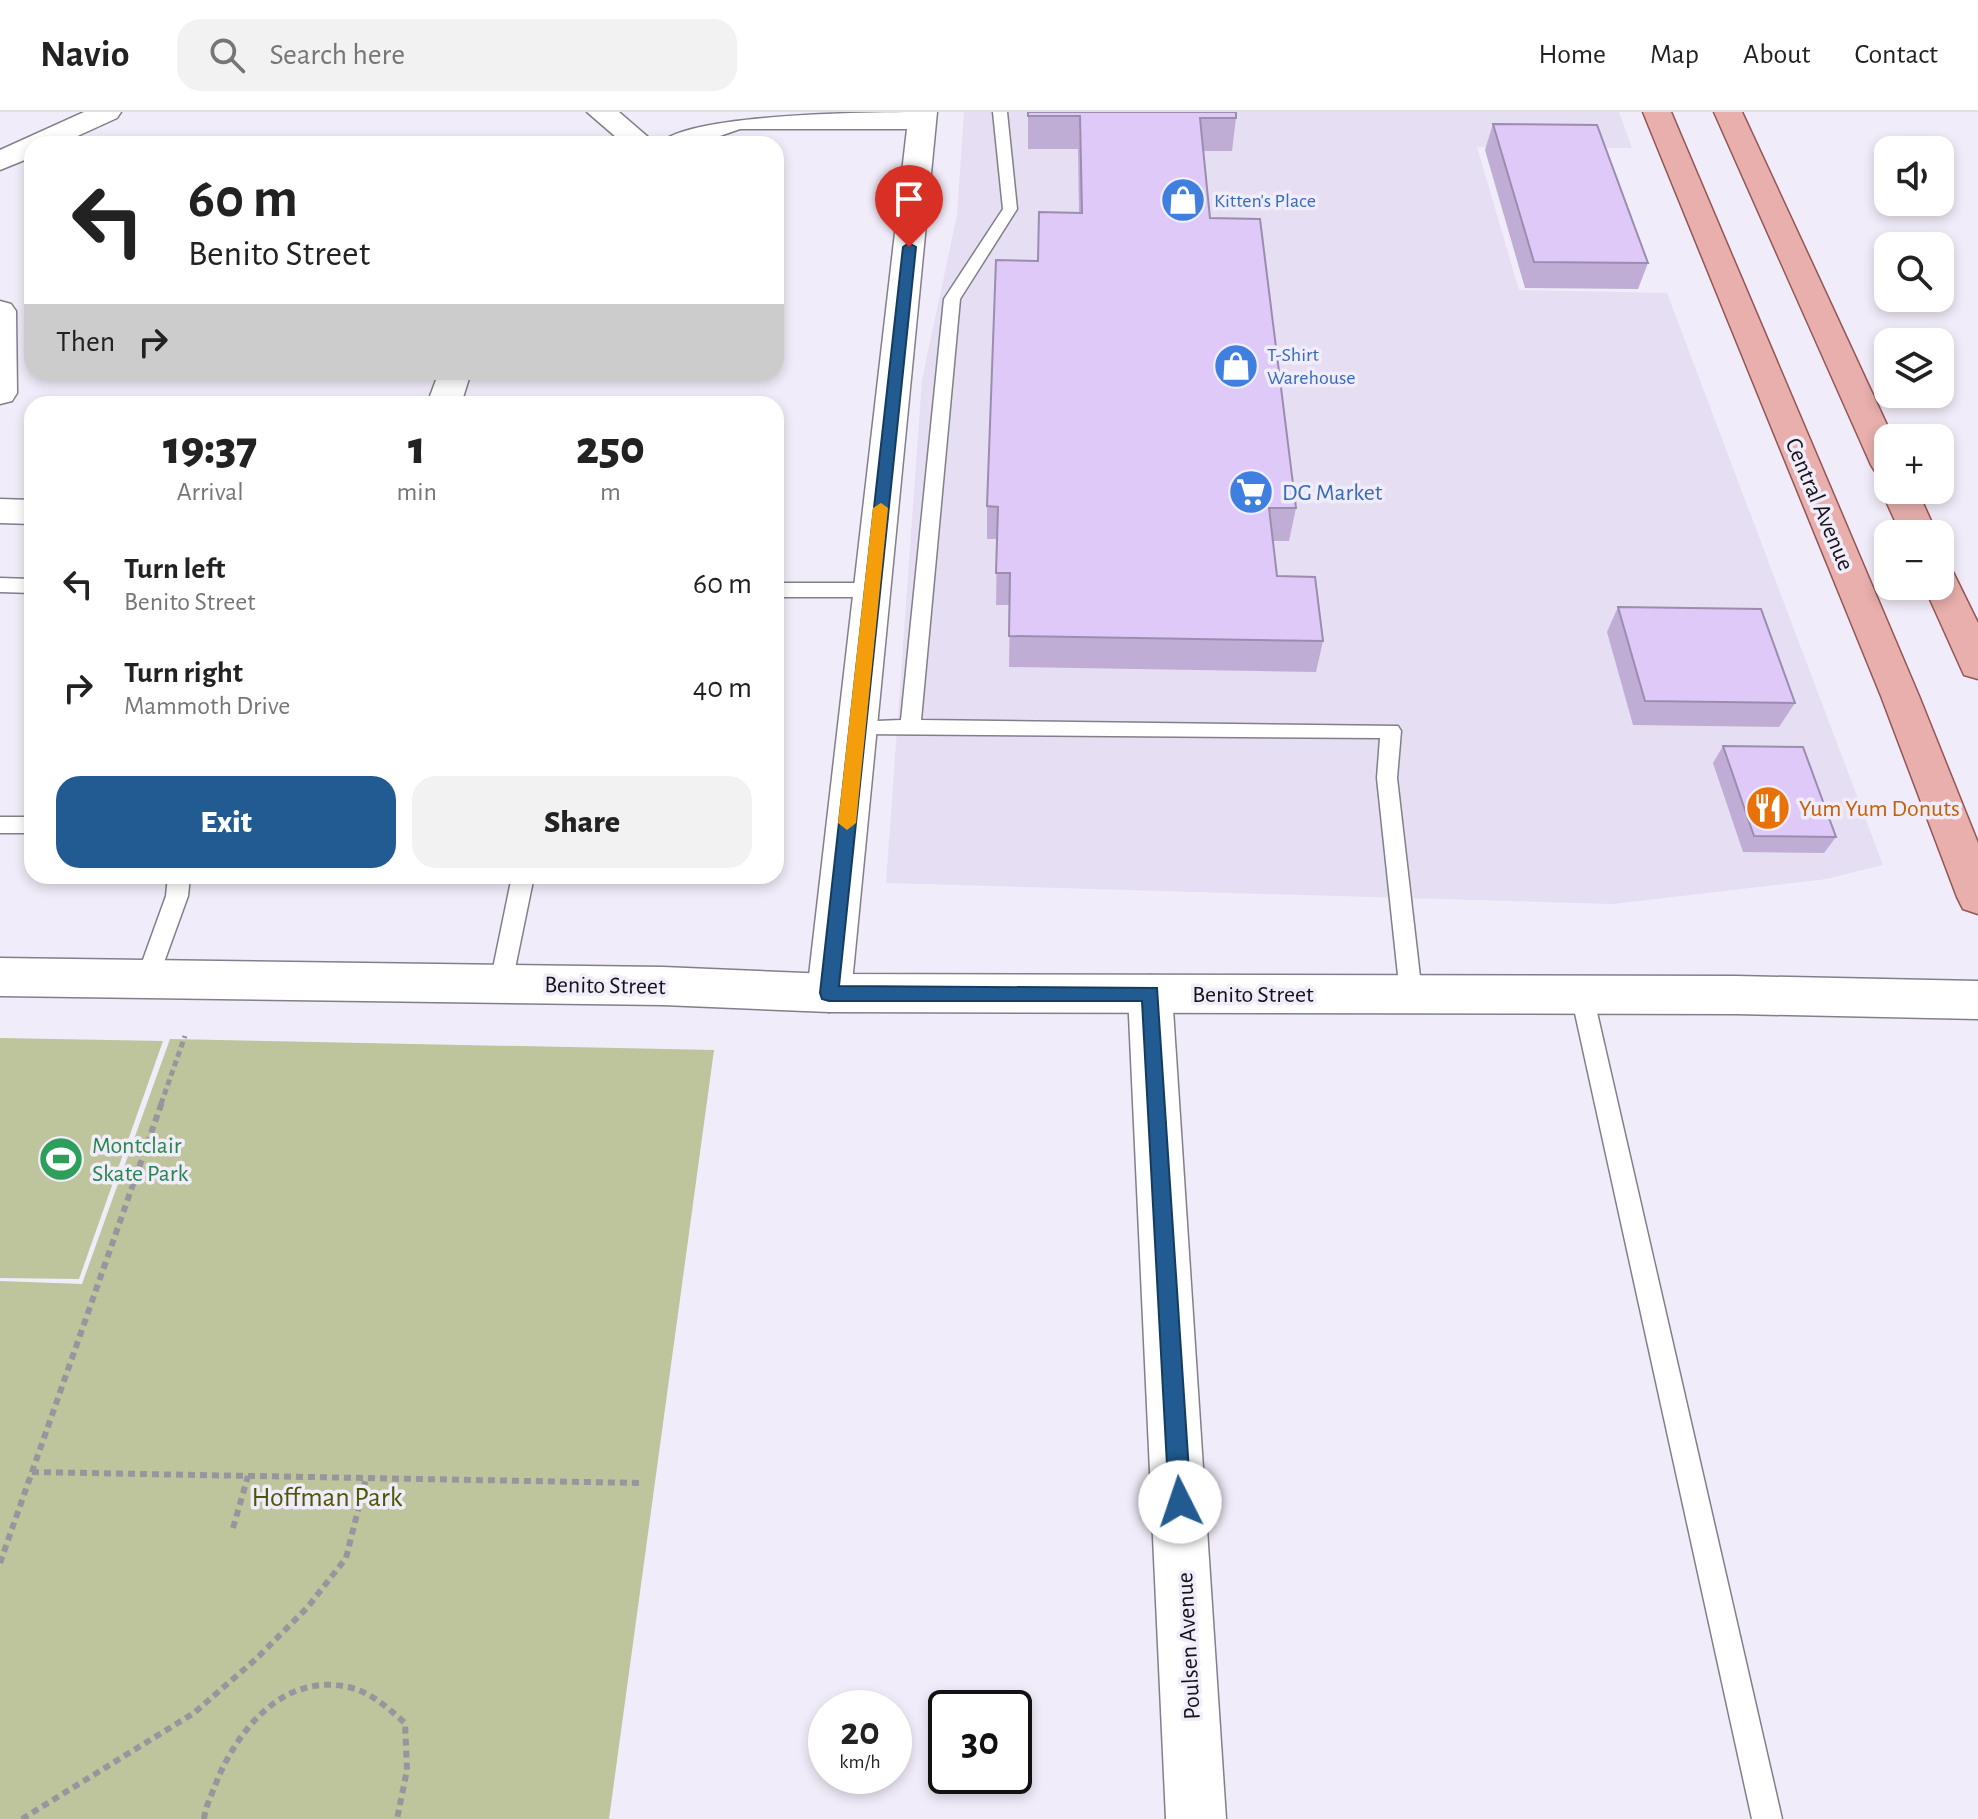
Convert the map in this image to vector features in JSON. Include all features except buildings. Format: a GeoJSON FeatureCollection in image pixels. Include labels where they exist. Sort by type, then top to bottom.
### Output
{"type":"FeatureCollection","features":[{"type":"Feature","properties":{"kind":"main road","name":"Central Avenue"},"geometry":{"type":"LineString","coordinates":[[1657,112],[1900,696],[1978,897]]}},
{"type":"Feature","properties":{"kind":"main road"},"geometry":{"type":"LineString","coordinates":[[1728,112],[1874,434]]}},
{"type":"Feature","properties":{"kind":"main road"},"geometry":{"type":"LineString","coordinates":[[1949,600],[1978,665]]}},
{"type":"Feature","properties":{"kind":"street"},"geometry":{"type":"LineString","coordinates":[[54,136],[107,112]]}},
{"type":"Feature","properties":{"kind":"street"},"geometry":{"type":"LineString","coordinates":[[601,112],[632,136]]}},
{"type":"Feature","properties":{"kind":"street"},"geometry":{"type":"LineString","coordinates":[[691,136],[740,121],[923,117],[829,993]]}},
{"type":"Feature","properties":{"kind":"street"},"geometry":{"type":"LineString","coordinates":[[0,161],[24,150]]}},
{"type":"Feature","properties":{"kind":"street"},"geometry":{"type":"LineString","coordinates":[[0,311],[0,393]]}},
{"type":"Feature","properties":{"kind":"street"},"geometry":{"type":"LineString","coordinates":[[0,511],[24,512]]}},
{"type":"Feature","properties":{"kind":"street","name":"Benito Street"},"geometry":{"type":"LineString","coordinates":[[0,977],[663,986],[829,993],[1582,995],[1978,1000]]}},
{"type":"Feature","properties":{"kind":"street","name":"Poulsen Avenue"},"geometry":{"type":"LineString","coordinates":[[1150,994],[1196,1819]]}},
{"type":"Feature","properties":{"kind":"lane"},"geometry":{"type":"LineString","coordinates":[[910,728],[952,299],[1010,209],[1000,112]]}},
{"type":"Feature","properties":{"kind":"lane"},"geometry":{"type":"LineString","coordinates":[[0,585],[24,586]]}},
{"type":"Feature","properties":{"kind":"lane"},"geometry":{"type":"LineString","coordinates":[[784,590],[872,590]]}},
{"type":"Feature","properties":{"kind":"lane"},"geometry":{"type":"LineString","coordinates":[[858,727],[1391,731],[1387,778],[1411,994]]}},
{"type":"Feature","properties":{"kind":"lane"},"geometry":{"type":"LineString","coordinates":[[0,825],[24,825]]}},
{"type":"Feature","properties":{"kind":"lane"},"geometry":{"type":"LineString","coordinates":[[147,979],[177,896],[178,884]]}},
{"type":"Feature","properties":{"kind":"lane"},"geometry":{"type":"LineString","coordinates":[[501,983],[521,884]]}},
{"type":"Feature","properties":{"kind":"lane"},"geometry":{"type":"LineString","coordinates":[[1582,995],[1767,1819]]}},
{"type":"Feature","properties":{"kind":"path"},"geometry":{"type":"LineString","coordinates":[[0,1563],[185,1036]]}},
{"type":"Feature","properties":{"kind":"path"},"geometry":{"type":"LineString","coordinates":[[32,1472],[641,1483]]}},
{"type":"Feature","properties":{"kind":"path"},"geometry":{"type":"LineString","coordinates":[[233,1528],[248,1476]]}},
{"type":"Feature","properties":{"kind":"path"},"geometry":{"type":"LineString","coordinates":[[22,1819],[194,1713],[256,1659],[307,1608],[346,1558],[366,1478]]}},
{"type":"Feature","properties":{"kind":"path"},"geometry":{"type":"LineString","coordinates":[[204,1819],[226,1757],[256,1715],[301,1689],[344,1686],[377,1700],[405,1723],[407,1770],[397,1819]]}},
{"type":"Feature","properties":{"kind":"shaded area"},"geometry":{"type":"Polygon","coordinates":[[[964,112],[1619,112],[1632,148],[1477,147],[1519,290],[1667,293],[1883,865],[1826,879],[1613,904],[886,883],[922,380],[957,215],[964,112]]]}},
{"type":"Feature","properties":{"kind":"green space","name":"Montclair Skate Park"},"geometry":{"type":"Polygon","coordinates":[[[0,1038],[163,1041],[79,1279],[0,1278],[0,1038]]]}},
{"type":"Feature","properties":{"kind":"green space","name":"Hoffman Park"},"geometry":{"type":"Polygon","coordinates":[[[170,1039],[714,1050],[609,1819],[0,1819],[0,1281],[82,1284],[170,1039]]]}},
{"type":"Feature","properties":{"kind":"slow traffic"},"geometry":{"type":"LineString","coordinates":[[847,823],[881,508]]}},
{"type":"Feature","properties":{"kind":"place","name":"Kitten's Place"},"geometry":{"type":"Point","coordinates":[1183,200]}},
{"type":"Feature","properties":{"kind":"place","name":"T-Shirt Warehouse"},"geometry":{"type":"Point","coordinates":[1236,366]}},
{"type":"Feature","properties":{"kind":"place","name":"DG Market"},"geometry":{"type":"Point","coordinates":[1251,492]}},
{"type":"Feature","properties":{"kind":"place","name":"Yum Yum Donuts"},"geometry":{"type":"Point","coordinates":[1768,808]}},
{"type":"Feature","properties":{"kind":"place","name":"Montclair Skate Park"},"geometry":{"type":"Point","coordinates":[61,1159]}},
{"type":"Feature","properties":{"kind":"route"},"geometry":{"type":"LineString","coordinates":[[909,247],[829,993],[1150,994],[1180,1502]]}}]}
